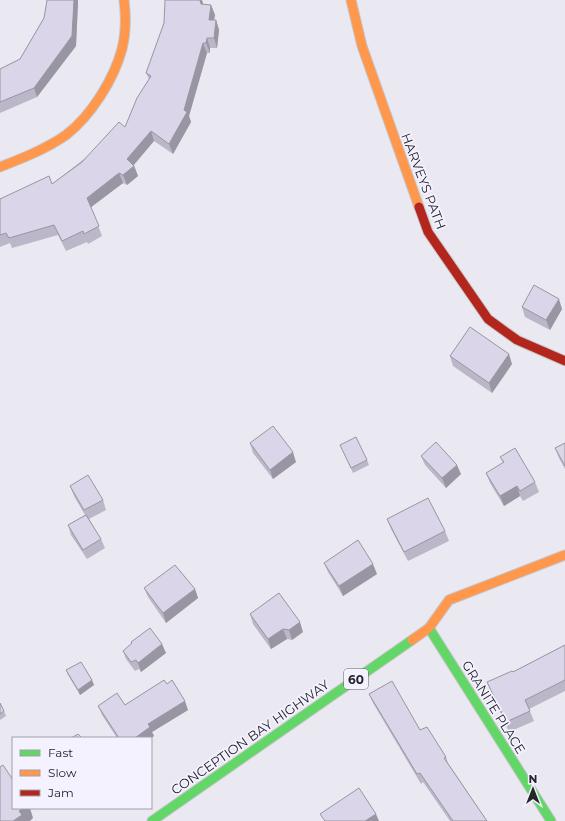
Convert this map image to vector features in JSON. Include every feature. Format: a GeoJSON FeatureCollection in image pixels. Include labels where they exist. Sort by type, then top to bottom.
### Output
{"type":"FeatureCollection","features":[{"type":"Feature","properties":{"kind":"street"},"geometry":{"type":"LineString","coordinates":[[0,167],[20,160],[64,136],[89,112],[102,93],[117,63],[122,48],[126,20],[124,0]]}},
{"type":"Feature","properties":{"kind":"street","name":"HARVEYS PATH"},"geometry":{"type":"LineString","coordinates":[[351,0],[362,46],[428,232],[488,319],[516,340],[565,361]]}},
{"type":"Feature","properties":{"kind":"street","name":"CONCEPTION BAY HIGHWAY"},"geometry":{"type":"LineString","coordinates":[[152,821],[429,628],[449,600],[565,555]]}},
{"type":"Feature","properties":{"kind":"street","name":"GRANITE PLACE"},"geometry":{"type":"LineString","coordinates":[[429,628],[550,821]]}},
{"type":"Feature","properties":{"kind":"building"},"geometry":{"type":"Polygon","coordinates":[[[47,0],[74,0],[72,36],[34,88],[0,102],[0,69],[20,59],[44,18],[47,0]]]}},
{"type":"Feature","properties":{"kind":"building"},"geometry":{"type":"Polygon","coordinates":[[[165,0],[200,0],[201,4],[211,5],[209,20],[216,20],[214,38],[207,38],[206,43],[203,43],[184,110],[187,112],[169,144],[151,131],[127,159],[134,166],[123,175],[119,173],[87,198],[99,226],[84,234],[83,231],[62,241],[54,225],[9,238],[6,233],[0,235],[0,199],[49,176],[52,184],[82,162],[119,122],[125,127],[137,98],[151,76],[146,73],[164,23],[165,0]]]}},
{"type":"Feature","properties":{"kind":"building"},"geometry":{"type":"Polygon","coordinates":[[[534,285],[559,299],[546,320],[522,307],[534,285]]]}},
{"type":"Feature","properties":{"kind":"building"},"geometry":{"type":"Polygon","coordinates":[[[470,327],[509,354],[489,383],[450,356],[470,327]]]}},
{"type":"Feature","properties":{"kind":"building"},"geometry":{"type":"Polygon","coordinates":[[[273,426],[293,452],[270,470],[250,443],[273,426]]]}},
{"type":"Feature","properties":{"kind":"building"},"geometry":{"type":"Polygon","coordinates":[[[356,437],[367,460],[351,468],[340,445],[356,437]]]}},
{"type":"Feature","properties":{"kind":"building"},"geometry":{"type":"Polygon","coordinates":[[[436,442],[457,465],[442,478],[421,456],[436,442]]]}},
{"type":"Feature","properties":{"kind":"building"},"geometry":{"type":"Polygon","coordinates":[[[565,443],[565,466],[555,448],[565,443]]]}},
{"type":"Feature","properties":{"kind":"building"},"geometry":{"type":"Polygon","coordinates":[[[515,448],[535,482],[520,491],[517,486],[500,496],[486,473],[504,462],[500,457],[515,448]]]}},
{"type":"Feature","properties":{"kind":"building"},"geometry":{"type":"Polygon","coordinates":[[[88,475],[103,500],[84,510],[70,486],[88,475]]]}},
{"type":"Feature","properties":{"kind":"building"},"geometry":{"type":"Polygon","coordinates":[[[428,498],[445,531],[404,552],[387,519],[428,498]]]}},
{"type":"Feature","properties":{"kind":"building"},"geometry":{"type":"Polygon","coordinates":[[[86,515],[101,539],[83,550],[68,525],[86,515]]]}},
{"type":"Feature","properties":{"kind":"building"},"geometry":{"type":"Polygon","coordinates":[[[358,540],[373,564],[339,586],[324,563],[358,540]]]}},
{"type":"Feature","properties":{"kind":"building"},"geometry":{"type":"Polygon","coordinates":[[[175,565],[195,589],[163,613],[144,588],[175,565]]]}},
{"type":"Feature","properties":{"kind":"building"},"geometry":{"type":"Polygon","coordinates":[[[279,593],[300,622],[289,630],[283,629],[268,639],[250,614],[279,593]]]}},
{"type":"Feature","properties":{"kind":"building"},"geometry":{"type":"Polygon","coordinates":[[[150,628],[162,644],[138,663],[136,660],[131,662],[123,651],[132,643],[131,642],[150,628]]]}},
{"type":"Feature","properties":{"kind":"building"},"geometry":{"type":"Polygon","coordinates":[[[565,645],[565,680],[525,700],[530,711],[506,722],[487,682],[512,671],[513,672],[565,645]]]}},
{"type":"Feature","properties":{"kind":"building"},"geometry":{"type":"Polygon","coordinates":[[[81,662],[92,680],[78,690],[66,670],[81,662]]]}},
{"type":"Feature","properties":{"kind":"building"},"geometry":{"type":"Polygon","coordinates":[[[164,680],[167,684],[172,680],[185,701],[148,724],[150,727],[136,737],[118,737],[98,706],[117,693],[125,705],[164,680]]]}},
{"type":"Feature","properties":{"kind":"building"},"geometry":{"type":"Polygon","coordinates":[[[392,681],[420,730],[427,727],[446,757],[444,758],[487,821],[453,821],[420,773],[417,774],[369,694],[392,681]]]}},
{"type":"Feature","properties":{"kind":"building"},"geometry":{"type":"Polygon","coordinates":[[[0,703],[4,711],[0,714],[0,703]]]}},
{"type":"Feature","properties":{"kind":"building"},"geometry":{"type":"Polygon","coordinates":[[[78,734],[81,737],[73,737],[78,734]]]}},
{"type":"Feature","properties":{"kind":"building"},"geometry":{"type":"Polygon","coordinates":[[[3,765],[12,778],[12,809],[22,809],[19,811],[22,815],[13,821],[0,821],[0,767],[3,765]]]}},
{"type":"Feature","properties":{"kind":"building"},"geometry":{"type":"Polygon","coordinates":[[[359,788],[376,814],[365,821],[325,821],[320,814],[359,788]]]}},
{"type":"Feature","properties":{"kind":"traffic: fast"},"geometry":{"type":"LineString","coordinates":[[429,628],[551,821]]}},
{"type":"Feature","properties":{"kind":"traffic: fast"},"geometry":{"type":"LineString","coordinates":[[152,821],[412,640]]}},
{"type":"Feature","properties":{"kind":"traffic: slow"},"geometry":{"type":"LineString","coordinates":[[0,167],[34,153],[66,135],[93,107],[107,84],[122,49],[125,24],[124,0]]}},
{"type":"Feature","properties":{"kind":"traffic: slow"},"geometry":{"type":"LineString","coordinates":[[351,0],[362,46],[419,207]]}},
{"type":"Feature","properties":{"kind":"traffic: slow"},"geometry":{"type":"LineString","coordinates":[[412,640],[429,628],[449,600],[565,555]]}},
{"type":"Feature","properties":{"kind":"traffic: jam"},"geometry":{"type":"LineString","coordinates":[[419,207],[428,232],[488,319],[517,340],[565,361]]}}]}
